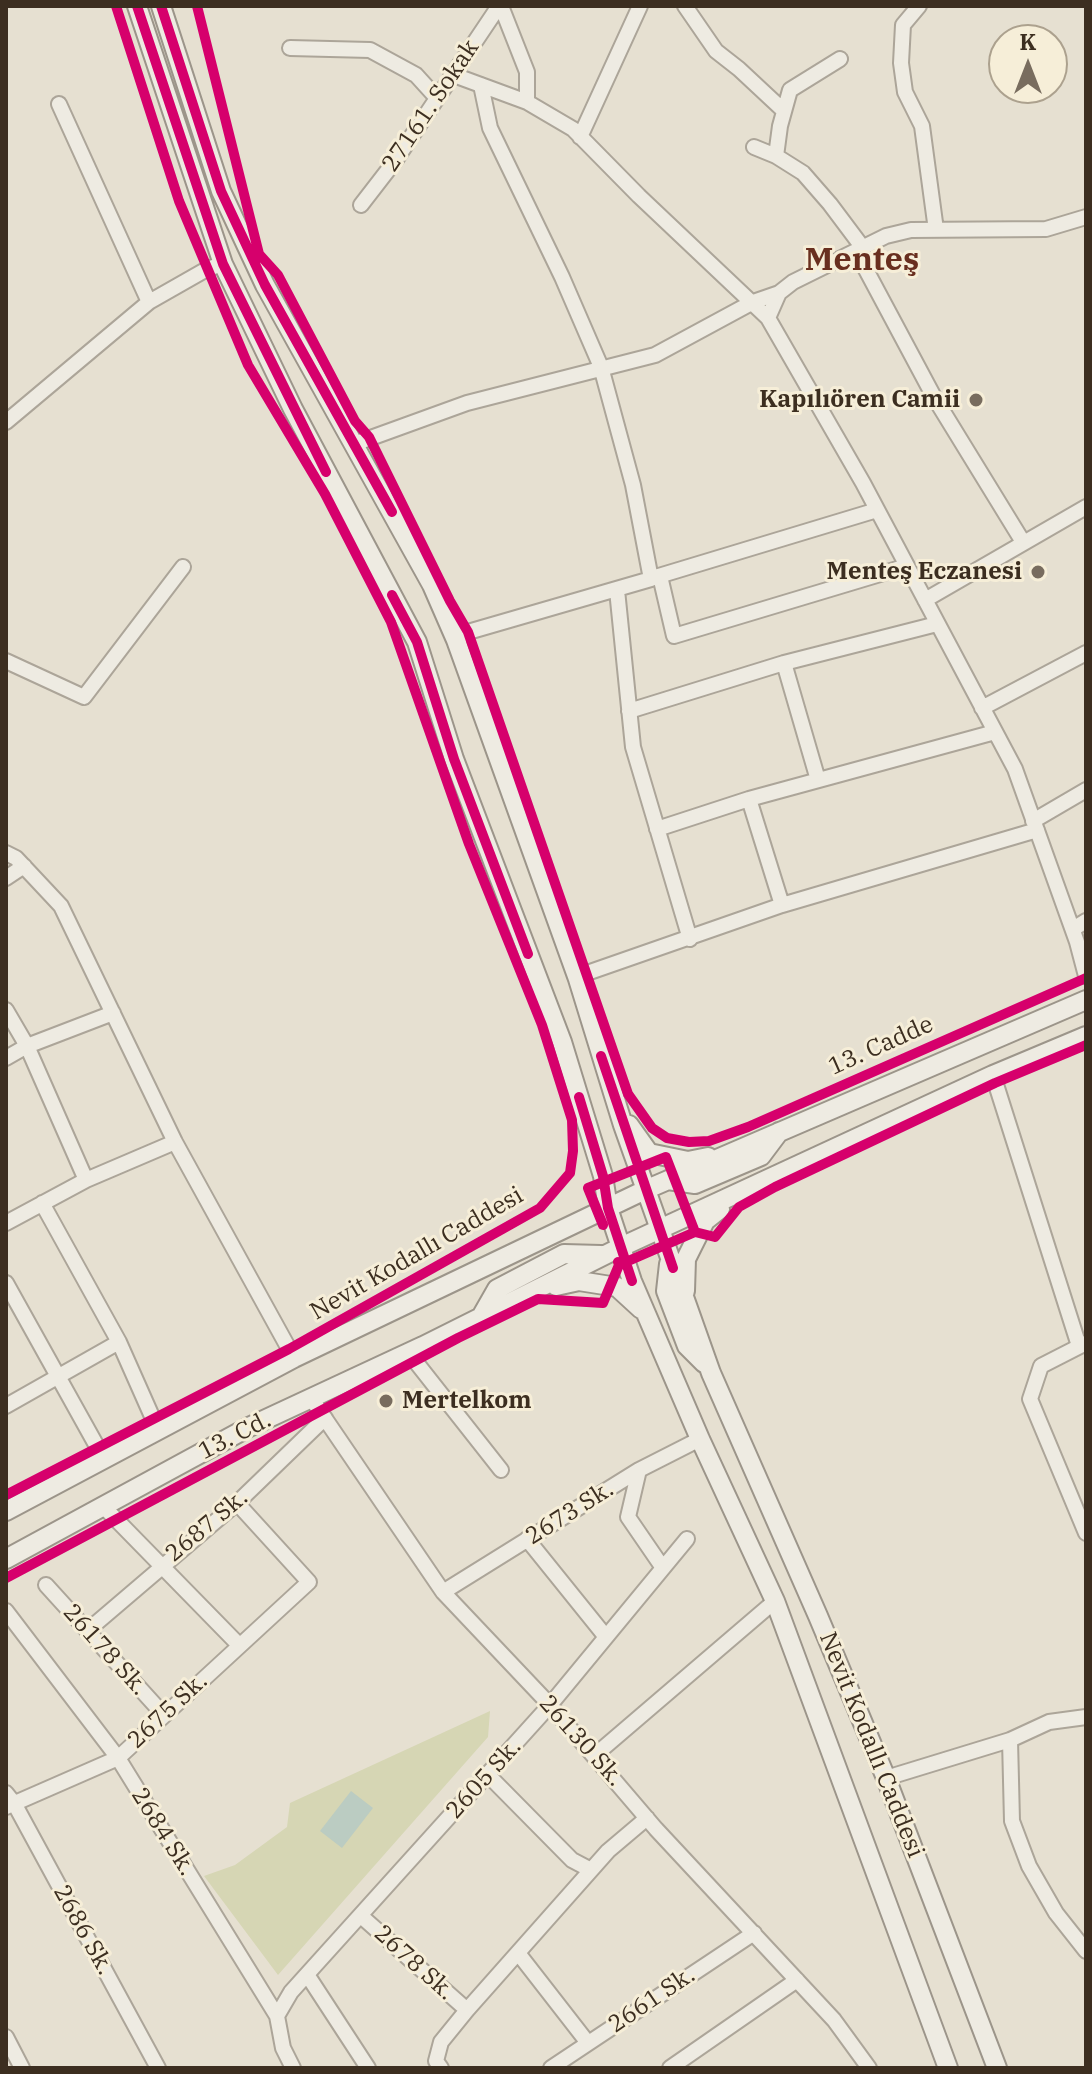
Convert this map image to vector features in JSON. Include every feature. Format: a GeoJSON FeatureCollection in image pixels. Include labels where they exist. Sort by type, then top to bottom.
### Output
{"type":"FeatureCollection","features":[{"type":"Feature","properties":{"kind":"main road"},"geometry":{"type":"LineString","coordinates":[[137,6],[223,264],[293,409],[417,642],[454,759],[562,1042],[603,1176],[612,1251],[632,1281],[775,1601],[948,2068]]}},
{"type":"Feature","properties":{"kind":"main road","name":"Nevit Kodallı Caddesi"},"geometry":{"type":"LineString","coordinates":[[161,6],[221,191],[265,285],[432,585],[456,640],[578,979],[645,1190],[709,1368],[886,1778],[997,2068]]}},
{"type":"Feature","properties":{"kind":"main road","name":"13. Cadde"},"geometry":{"type":"LineString","coordinates":[[668,1180],[1086,1000]]}},
{"type":"Feature","properties":{"kind":"main road"},"geometry":{"type":"LineString","coordinates":[[685,1302],[686,1259],[705,1221],[740,1192],[993,1075],[1086,1036]]}},
{"type":"Feature","properties":{"kind":"main road"},"geometry":{"type":"LineString","coordinates":[[618,1109],[649,1153],[688,1161],[730,1153]]}},
{"type":"Feature","properties":{"kind":"main road"},"geometry":{"type":"LineString","coordinates":[[668,1180],[695,1184],[761,1156],[780,1131]]}},
{"type":"Feature","properties":{"kind":"main road","name":"13. Cd."},"geometry":{"type":"LineString","coordinates":[[6,1511],[294,1358],[668,1180]]}},
{"type":"Feature","properties":{"kind":"main road","name":"13. Cd."},"geometry":{"type":"LineString","coordinates":[[6,1559],[249,1427],[740,1192]]}},
{"type":"Feature","properties":{"kind":"main road"},"geometry":{"type":"LineString","coordinates":[[481,1317],[497,1289],[564,1254],[612,1251]]}},
{"type":"Feature","properties":{"kind":"main road"},"geometry":{"type":"LineString","coordinates":[[669,1259],[666,1291],[687,1346],[709,1368]]}},
{"type":"Feature","properties":{"kind":"main road"},"geometry":{"type":"LineString","coordinates":[[534,1291],[579,1281],[617,1287],[647,1314]]}},
{"type":"Feature","properties":{"kind":"street"},"geometry":{"type":"LineString","coordinates":[[500,6],[527,72],[527,102]]}},
{"type":"Feature","properties":{"kind":"street","name":"27161. Sokak"},"geometry":{"type":"LineString","coordinates":[[361,205],[395,161],[451,74],[500,6]]}},
{"type":"Feature","properties":{"kind":"street"},"geometry":{"type":"LineString","coordinates":[[580,137],[640,6]]}},
{"type":"Feature","properties":{"kind":"street"},"geometry":{"type":"LineString","coordinates":[[685,6],[716,51],[784,111]]}},
{"type":"Feature","properties":{"kind":"street"},"geometry":{"type":"LineString","coordinates":[[919,6],[903,25],[901,63],[905,92],[922,126],[936,230]]}},
{"type":"Feature","properties":{"kind":"street"},"geometry":{"type":"LineString","coordinates":[[290,48],[370,50],[416,75],[436,97]]}},
{"type":"Feature","properties":{"kind":"street"},"geometry":{"type":"LineString","coordinates":[[776,156],[790,90],[840,59]]}},
{"type":"Feature","properties":{"kind":"street"},"geometry":{"type":"LineString","coordinates":[[451,74],[527,102],[573,129],[768,318],[877,510],[1015,769],[1073,929],[1086,976]]}},
{"type":"Feature","properties":{"kind":"street"},"geometry":{"type":"LineString","coordinates":[[481,85],[490,128],[562,277],[601,367],[674,636],[907,566]]}},
{"type":"Feature","properties":{"kind":"street"},"geometry":{"type":"LineString","coordinates":[[59,104],[149,302]]}},
{"type":"Feature","properties":{"kind":"street"},"geometry":{"type":"LineString","coordinates":[[754,147],[803,173],[830,204],[859,250],[934,397],[1023,542]]}},
{"type":"Feature","properties":{"kind":"street"},"geometry":{"type":"LineString","coordinates":[[354,444],[467,403],[655,355],[886,236],[911,230],[1046,229],[1086,217]]}},
{"type":"Feature","properties":{"kind":"street"},"geometry":{"type":"LineString","coordinates":[[6,422],[149,302],[207,269],[223,264]]}},
{"type":"Feature","properties":{"kind":"street"},"geometry":{"type":"LineString","coordinates":[[768,318],[779,293]]}},
{"type":"Feature","properties":{"kind":"street"},"geometry":{"type":"LineString","coordinates":[[925,600],[1086,507]]}},
{"type":"Feature","properties":{"kind":"street"},"geometry":{"type":"LineString","coordinates":[[456,640],[468,632],[877,510]]}},
{"type":"Feature","properties":{"kind":"street"},"geometry":{"type":"LineString","coordinates":[[6,661],[84,697],[183,567]]}},
{"type":"Feature","properties":{"kind":"street"},"geometry":{"type":"LineString","coordinates":[[617,590],[633,747],[690,939]]}},
{"type":"Feature","properties":{"kind":"street"},"geometry":{"type":"LineString","coordinates":[[629,711],[784,663],[937,624]]}},
{"type":"Feature","properties":{"kind":"street"},"geometry":{"type":"LineString","coordinates":[[982,708],[1086,653]]}},
{"type":"Feature","properties":{"kind":"street"},"geometry":{"type":"LineString","coordinates":[[784,663],[818,780]]}},
{"type":"Feature","properties":{"kind":"street"},"geometry":{"type":"LineString","coordinates":[[657,829],[749,799],[995,732]]}},
{"type":"Feature","properties":{"kind":"street"},"geometry":{"type":"LineString","coordinates":[[578,979],[587,973],[782,905],[1035,826],[1086,790]]}},
{"type":"Feature","properties":{"kind":"street"},"geometry":{"type":"LineString","coordinates":[[749,799],[782,905]]}},
{"type":"Feature","properties":{"kind":"street"},"geometry":{"type":"LineString","coordinates":[[6,853],[24,866],[61,906],[175,1142],[294,1358]]}},
{"type":"Feature","properties":{"kind":"street"},"geometry":{"type":"LineString","coordinates":[[6,878],[24,866]]}},
{"type":"Feature","properties":{"kind":"street"},"geometry":{"type":"LineString","coordinates":[[1073,929],[1086,921]]}},
{"type":"Feature","properties":{"kind":"street"},"geometry":{"type":"LineString","coordinates":[[6,1010],[27,1046],[86,1180]]}},
{"type":"Feature","properties":{"kind":"street"},"geometry":{"type":"LineString","coordinates":[[6,1058],[27,1046],[113,1013]]}},
{"type":"Feature","properties":{"kind":"street"},"geometry":{"type":"LineString","coordinates":[[993,1075],[1083,1344],[1041,1366],[1030,1399],[1086,1533]]}},
{"type":"Feature","properties":{"kind":"street"},"geometry":{"type":"LineString","coordinates":[[6,1223],[86,1180],[175,1142]]}},
{"type":"Feature","properties":{"kind":"street"},"geometry":{"type":"LineString","coordinates":[[42,1203],[119,1342],[158,1430]]}},
{"type":"Feature","properties":{"kind":"street"},"geometry":{"type":"LineString","coordinates":[[6,1283],[104,1459]]}},
{"type":"Feature","properties":{"kind":"street"},"geometry":{"type":"LineString","coordinates":[[6,1406],[119,1342]]}},
{"type":"Feature","properties":{"kind":"street"},"geometry":{"type":"LineString","coordinates":[[408,1352],[501,1470]]}},
{"type":"Feature","properties":{"kind":"street","name":"26130 Sk."},"geometry":{"type":"LineString","coordinates":[[311,1398],[443,1592],[550,1705],[647,1818],[834,2020],[869,2068]]}},
{"type":"Feature","properties":{"kind":"street","name":"2687 Sk."},"geometry":{"type":"LineString","coordinates":[[87,1631],[237,1503],[325,1418]]}},
{"type":"Feature","properties":{"kind":"street","name":"2673 Sk."},"geometry":{"type":"LineString","coordinates":[[443,1592],[639,1470],[700,1439]]}},
{"type":"Feature","properties":{"kind":"street"},"geometry":{"type":"LineString","coordinates":[[639,1470],[628,1517],[663,1568]]}},
{"type":"Feature","properties":{"kind":"street","name":"2675 Sk."},"geometry":{"type":"LineString","coordinates":[[9,1801],[118,1758],[309,1582],[237,1503]]}},
{"type":"Feature","properties":{"kind":"street"},"geometry":{"type":"LineString","coordinates":[[103,1506],[239,1645]]}},
{"type":"Feature","properties":{"kind":"street"},"geometry":{"type":"LineString","coordinates":[[527,1539],[606,1637]]}},
{"type":"Feature","properties":{"kind":"street","name":"2605 Sk."},"geometry":{"type":"LineString","coordinates":[[277,2016],[291,1992],[550,1705],[687,1539]]}},
{"type":"Feature","properties":{"kind":"street","name":"26178 Sk."},"geometry":{"type":"LineString","coordinates":[[46,1585],[164,1715]]}},
{"type":"Feature","properties":{"kind":"street"},"geometry":{"type":"LineString","coordinates":[[594,1756],[775,1601]]}},
{"type":"Feature","properties":{"kind":"street","name":"2684 Sk."},"geometry":{"type":"LineString","coordinates":[[6,1611],[118,1758],[277,2016],[283,2048],[293,2068]]}},
{"type":"Feature","properties":{"kind":"street"},"geometry":{"type":"LineString","coordinates":[[886,1778],[1010,1740],[1049,1722],[1086,1717]]}},
{"type":"Feature","properties":{"kind":"street"},"geometry":{"type":"LineString","coordinates":[[1010,1740],[1012,1821],[1029,1866],[1056,1913],[1086,1951]]}},
{"type":"Feature","properties":{"kind":"street"},"geometry":{"type":"LineString","coordinates":[[488,1775],[572,1860],[591,1870]]}},
{"type":"Feature","properties":{"kind":"street","name":"2686 Sk."},"geometry":{"type":"LineString","coordinates":[[9,1801],[158,2068]]}},
{"type":"Feature","properties":{"kind":"street"},"geometry":{"type":"LineString","coordinates":[[438,2064],[441,2042],[467,2010],[608,1851],[647,1818]]}},
{"type":"Feature","properties":{"kind":"street","name":"2678 Sk."},"geometry":{"type":"LineString","coordinates":[[361,1916],[467,2010]]}},
{"type":"Feature","properties":{"kind":"street","name":"2661 Sk."},"geometry":{"type":"LineString","coordinates":[[551,2068],[754,1933]]}},
{"type":"Feature","properties":{"kind":"street"},"geometry":{"type":"LineString","coordinates":[[518,1953],[588,2043]]}},
{"type":"Feature","properties":{"kind":"street"},"geometry":{"type":"LineString","coordinates":[[308,1976],[368,2068]]}},
{"type":"Feature","properties":{"kind":"street"},"geometry":{"type":"LineString","coordinates":[[670,2068],[797,1980]]}},
{"type":"Feature","properties":{"kind":"street"},"geometry":{"type":"LineString","coordinates":[[6,2037],[22,2068]]}},
{"type":"Feature","properties":{"kind":"green space"},"geometry":{"type":"Polygon","coordinates":[[[490,1711],[488,1737],[278,1975],[204,1876],[235,1865],[287,1827],[290,1803],[490,1711]]]}},
{"type":"Feature","properties":{"kind":"shaded area"},"geometry":{"type":"Polygon","coordinates":[[[351,1791],[373,1808],[342,1848],[320,1831],[351,1791]]]}},
{"type":"Feature","properties":{"kind":"cycle path"},"geometry":{"type":"LineString","coordinates":[[6,1495],[289,1349],[540,1208],[570,1173],[573,1151],[572,1120],[542,1025],[469,844],[391,622],[325,494],[248,365],[179,201],[116,6]]}},
{"type":"Feature","properties":{"kind":"cycle path"},"geometry":{"type":"LineString","coordinates":[[137,6],[223,264],[326,472]]}},
{"type":"Feature","properties":{"kind":"cycle path"},"geometry":{"type":"LineString","coordinates":[[161,6],[221,191],[265,285],[392,512]]}},
{"type":"Feature","properties":{"kind":"cycle path"},"geometry":{"type":"LineString","coordinates":[[197,6],[259,254],[278,275],[355,421],[369,437],[468,632],[628,1094],[652,1128],[667,1138],[689,1142],[709,1141],[748,1127],[1086,978]]}},
{"type":"Feature","properties":{"kind":"cycle path"},"geometry":{"type":"LineString","coordinates":[[392,595],[417,642],[454,759],[528,954]]}},
{"type":"Feature","properties":{"kind":"cycle path"},"geometry":{"type":"LineString","coordinates":[[618,1262],[619,1265],[695,1232],[715,1237],[739,1207],[775,1187],[995,1083],[1086,1045]]}},
{"type":"Feature","properties":{"kind":"cycle path"},"geometry":{"type":"LineString","coordinates":[[601,1056],[673,1268]]}},
{"type":"Feature","properties":{"kind":"cycle path"},"geometry":{"type":"LineString","coordinates":[[579,1097],[603,1176],[608,1208],[632,1281]]}},
{"type":"Feature","properties":{"kind":"cycle path"},"geometry":{"type":"LineString","coordinates":[[603,1225],[588,1188],[666,1157],[695,1232]]}},
{"type":"Feature","properties":{"kind":"cycle path"},"geometry":{"type":"LineString","coordinates":[[6,1578],[458,1338],[538,1299],[603,1303],[619,1265]]}},
{"type":"Feature","properties":{"kind":"place","name":"Kapılıören Camii"},"geometry":{"type":"Point","coordinates":[976,400]}},
{"type":"Feature","properties":{"kind":"place","name":"Menteş Eczanesi"},"geometry":{"type":"Point","coordinates":[1038,572]}},
{"type":"Feature","properties":{"kind":"place","name":"Mertelkom"},"geometry":{"type":"Point","coordinates":[386,1401]}},
{"type":"Feature","properties":{"kind":"district","name":"Menteş"},"geometry":{"type":"Point","coordinates":[862,261]}}]}
